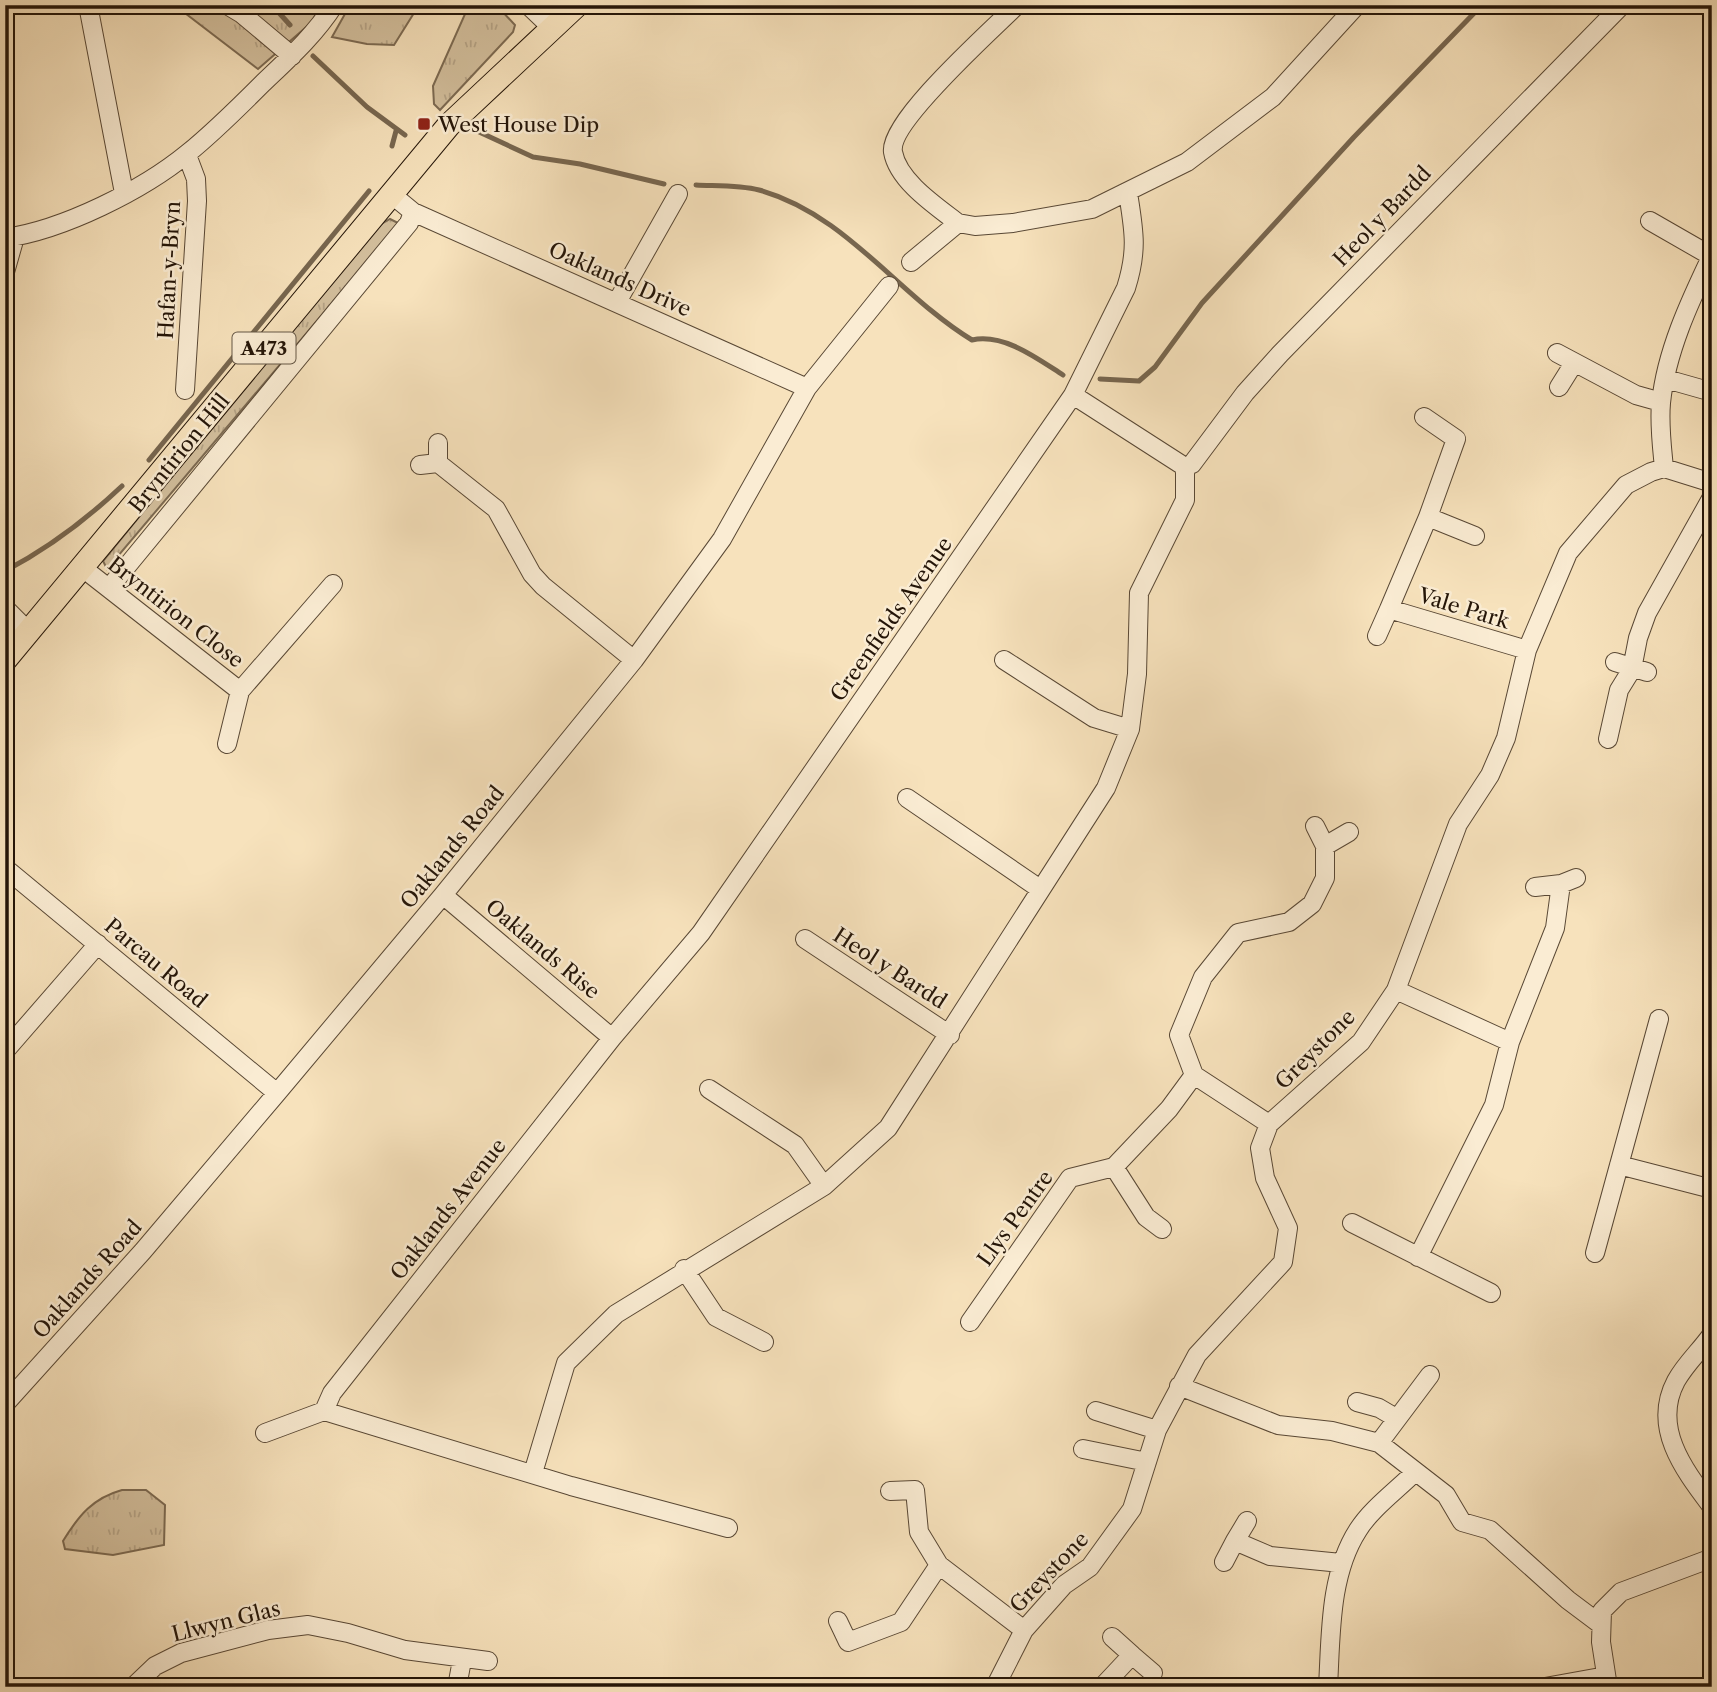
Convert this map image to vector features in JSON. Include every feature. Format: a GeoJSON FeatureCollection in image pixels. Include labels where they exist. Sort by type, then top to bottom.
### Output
{"type":"FeatureCollection","features":[{"type":"Feature","properties":{"kind":"main road","name":"A473"},"geometry":{"type":"LineString","coordinates":[[552,28],[577,5]]}},
{"type":"Feature","properties":{"kind":"main road","name":"Bryntirion Hill"},"geometry":{"type":"LineString","coordinates":[[5,660],[84,569],[390,193],[449,125],[552,28]]}},
{"type":"Feature","properties":{"kind":"street"},"geometry":{"type":"LineString","coordinates":[[88,5],[124,193]]}},
{"type":"Feature","properties":{"kind":"street"},"geometry":{"type":"LineString","coordinates":[[227,5],[242,14],[292,56]]}},
{"type":"Feature","properties":{"kind":"street"},"geometry":{"type":"LineString","coordinates":[[5,272],[10,237],[58,224],[124,193],[187,155],[292,56],[318,29],[334,5]]}},
{"type":"Feature","properties":{"kind":"street"},"geometry":{"type":"LineString","coordinates":[[528,5],[552,28]]}},
{"type":"Feature","properties":{"kind":"street"},"geometry":{"type":"LineString","coordinates":[[1017,5],[909,113],[895,135],[892,149],[896,163],[928,199],[958,223],[988,225],[1091,209],[1187,162],[1238,126],[1272,97],[1357,5]]}},
{"type":"Feature","properties":{"kind":"street","name":"Heol y Bardd"},"geometry":{"type":"LineString","coordinates":[[533,1473],[566,1363],[616,1314],[684,1269],[824,1186],[888,1129],[1106,788],[1130,729],[1137,674],[1139,593],[1185,500],[1185,467],[1192,464],[1245,393],[1280,354],[1622,5]]}},
{"type":"Feature","properties":{"kind":"street","name":"Hafan-y-Bryn"},"geometry":{"type":"LineString","coordinates":[[185,390],[197,201],[196,180],[187,155]]}},
{"type":"Feature","properties":{"kind":"street","name":"Oaklands Drive"},"geometry":{"type":"LineString","coordinates":[[390,193],[413,212],[807,388]]}},
{"type":"Feature","properties":{"kind":"street","name":"Greenfields Avenue"},"geometry":{"type":"LineString","coordinates":[[612,1038],[701,933],[1073,395],[1126,288],[1132,270],[1136,250],[1128,193]]}},
{"type":"Feature","properties":{"kind":"street"},"geometry":{"type":"LineString","coordinates":[[617,302],[678,194]]}},
{"type":"Feature","properties":{"kind":"street"},"geometry":{"type":"LineString","coordinates":[[109,588],[409,223],[413,212]]}},
{"type":"Feature","properties":{"kind":"street"},"geometry":{"type":"LineString","coordinates":[[1650,221],[1712,255],[1704,292],[1666,379],[1661,402],[1664,468],[1712,483]]}},
{"type":"Feature","properties":{"kind":"street"},"geometry":{"type":"LineString","coordinates":[[911,262],[958,223]]}},
{"type":"Feature","properties":{"kind":"street","name":"Oaklands Road"},"geometry":{"type":"LineString","coordinates":[[5,1404],[143,1251],[277,1093],[443,895],[634,660],[722,538],[807,388],[889,286]]}},
{"type":"Feature","properties":{"kind":"street"},"geometry":{"type":"LineString","coordinates":[[1558,353],[1636,396],[1661,402]]}},
{"type":"Feature","properties":{"kind":"street"},"geometry":{"type":"LineString","coordinates":[[1559,387],[1574,363]]}},
{"type":"Feature","properties":{"kind":"street"},"geometry":{"type":"LineString","coordinates":[[1666,379],[1712,392]]}},
{"type":"Feature","properties":{"kind":"street"},"geometry":{"type":"LineString","coordinates":[[1073,395],[1185,467]]}},
{"type":"Feature","properties":{"kind":"street","name":"Vale Park"},"geometry":{"type":"LineString","coordinates":[[1377,636],[1428,517],[1456,439],[1424,417]]}},
{"type":"Feature","properties":{"kind":"street"},"geometry":{"type":"LineString","coordinates":[[438,443],[438,463]]}},
{"type":"Feature","properties":{"kind":"street"},"geometry":{"type":"LineString","coordinates":[[420,465],[438,463],[496,509],[532,574],[634,660]]}},
{"type":"Feature","properties":{"kind":"street","name":"Greystone"},"geometry":{"type":"LineString","coordinates":[[995,1687],[1024,1629],[1064,1585],[1090,1567],[1121,1527],[1132,1509],[1157,1430],[1179,1387],[1211,1336],[1256,1293],[1283,1262],[1288,1228],[1265,1178],[1261,1148],[1269,1125],[1361,1042],[1396,990],[1458,824],[1490,775],[1506,738],[1527,650],[1568,553],[1626,485],[1664,468]]}},
{"type":"Feature","properties":{"kind":"street"},"geometry":{"type":"LineString","coordinates":[[1608,739],[1619,690],[1632,668],[1638,638],[1647,613],[1712,497]]}},
{"type":"Feature","properties":{"kind":"street"},"geometry":{"type":"LineString","coordinates":[[1428,517],[1475,536]]}},
{"type":"Feature","properties":{"kind":"street","name":"Bryntirion Close"},"geometry":{"type":"LineString","coordinates":[[84,569],[240,691]]}},
{"type":"Feature","properties":{"kind":"street","name":"Bryntirion Close"},"geometry":{"type":"LineString","coordinates":[[227,744],[240,691],[333,584]]}},
{"type":"Feature","properties":{"kind":"street"},"geometry":{"type":"LineString","coordinates":[[5,608],[30,633]]}},
{"type":"Feature","properties":{"kind":"street","name":"Vale Park"},"geometry":{"type":"LineString","coordinates":[[1389,609],[1527,650]]}},
{"type":"Feature","properties":{"kind":"street"},"geometry":{"type":"LineString","coordinates":[[1004,660],[1094,718],[1130,729]]}},
{"type":"Feature","properties":{"kind":"street"},"geometry":{"type":"LineString","coordinates":[[907,798],[1040,889]]}},
{"type":"Feature","properties":{"kind":"street"},"geometry":{"type":"LineString","coordinates":[[1269,1125],[1194,1075],[1179,1035],[1203,978],[1238,933],[1289,922],[1312,904],[1325,878],[1325,846],[1315,826]]}},
{"type":"Feature","properties":{"kind":"street"},"geometry":{"type":"LineString","coordinates":[[1325,846],[1349,832]]}},
{"type":"Feature","properties":{"kind":"street","name":"Parcau Road"},"geometry":{"type":"LineString","coordinates":[[5,868],[277,1093]]}},
{"type":"Feature","properties":{"kind":"street"},"geometry":{"type":"LineString","coordinates":[[1418,1256],[1494,1105],[1510,1042],[1555,928],[1569,881],[1535,887]]}},
{"type":"Feature","properties":{"kind":"street","name":"Oaklands Rise"},"geometry":{"type":"LineString","coordinates":[[443,895],[612,1038]]}},
{"type":"Feature","properties":{"kind":"street","name":"Heol y Bardd"},"geometry":{"type":"LineString","coordinates":[[805,939],[950,1035]]}},
{"type":"Feature","properties":{"kind":"street"},"geometry":{"type":"LineString","coordinates":[[5,1051],[99,944]]}},
{"type":"Feature","properties":{"kind":"street"},"geometry":{"type":"LineString","coordinates":[[1396,990],[1510,1042]]}},
{"type":"Feature","properties":{"kind":"street"},"geometry":{"type":"LineString","coordinates":[[1595,1253],[1659,1019]]}},
{"type":"Feature","properties":{"kind":"street","name":"Oaklands Avenue"},"geometry":{"type":"LineString","coordinates":[[324,1411],[332,1393],[612,1038]]}},
{"type":"Feature","properties":{"kind":"street"},"geometry":{"type":"LineString","coordinates":[[1162,1229],[1146,1217],[1114,1167],[1169,1109],[1194,1075]]}},
{"type":"Feature","properties":{"kind":"street"},"geometry":{"type":"LineString","coordinates":[[709,1089],[795,1145],[824,1186]]}},
{"type":"Feature","properties":{"kind":"street"},"geometry":{"type":"LineString","coordinates":[[1619,1165],[1712,1189]]}},
{"type":"Feature","properties":{"kind":"street","name":"Llys Pentre"},"geometry":{"type":"LineString","coordinates":[[970,1322],[1070,1178],[1114,1167]]}},
{"type":"Feature","properties":{"kind":"street"},"geometry":{"type":"LineString","coordinates":[[1352,1223],[1491,1293]]}},
{"type":"Feature","properties":{"kind":"street"},"geometry":{"type":"LineString","coordinates":[[684,1269],[716,1317],[764,1342]]}},
{"type":"Feature","properties":{"kind":"street"},"geometry":{"type":"LineString","coordinates":[[1712,1334],[1675,1383],[1667,1416],[1672,1444],[1682,1467],[1712,1507]]}},
{"type":"Feature","properties":{"kind":"street"},"geometry":{"type":"LineString","coordinates":[[1379,1443],[1430,1375]]}},
{"type":"Feature","properties":{"kind":"street"},"geometry":{"type":"LineString","coordinates":[[1179,1387],[1278,1425],[1332,1431],[1379,1443],[1446,1495],[1462,1522],[1490,1530],[1600,1624]]}},
{"type":"Feature","properties":{"kind":"street"},"geometry":{"type":"LineString","coordinates":[[1357,1402],[1378,1408],[1396,1418]]}},
{"type":"Feature","properties":{"kind":"street"},"geometry":{"type":"LineString","coordinates":[[265,1433],[324,1411],[571,1486],[728,1528]]}},
{"type":"Feature","properties":{"kind":"street"},"geometry":{"type":"LineString","coordinates":[[1096,1411],[1157,1430]]}},
{"type":"Feature","properties":{"kind":"street"},"geometry":{"type":"LineString","coordinates":[[1083,1449],[1147,1462]]}},
{"type":"Feature","properties":{"kind":"street"},"geometry":{"type":"LineString","coordinates":[[1328,1687],[1331,1627],[1341,1563],[1359,1528],[1415,1472]]}},
{"type":"Feature","properties":{"kind":"street"},"geometry":{"type":"LineString","coordinates":[[890,1491],[915,1490],[919,1532],[939,1565],[1024,1629]]}},
{"type":"Feature","properties":{"kind":"street"},"geometry":{"type":"LineString","coordinates":[[1224,1562],[1247,1521]]}},
{"type":"Feature","properties":{"kind":"street"},"geometry":{"type":"LineString","coordinates":[[1235,1541],[1270,1556],[1341,1563]]}},
{"type":"Feature","properties":{"kind":"street"},"geometry":{"type":"LineString","coordinates":[[1545,1687],[1607,1681],[1600,1624],[1602,1611],[1620,1592],[1712,1558]]}},
{"type":"Feature","properties":{"kind":"street"},"geometry":{"type":"LineString","coordinates":[[838,1621],[848,1643],[901,1622],[939,1565]]}},
{"type":"Feature","properties":{"kind":"street","name":"Llwyn Glas"},"geometry":{"type":"LineString","coordinates":[[133,1687],[155,1666],[181,1653],[268,1630],[308,1625],[462,1660],[488,1661]]}},
{"type":"Feature","properties":{"kind":"street"},"geometry":{"type":"LineString","coordinates":[[1112,1637],[1153,1673]]}},
{"type":"Feature","properties":{"kind":"street"},"geometry":{"type":"LineString","coordinates":[[1102,1687],[1132,1655]]}},
{"type":"Feature","properties":{"kind":"street"},"geometry":{"type":"LineString","coordinates":[[457,1687],[462,1660]]}},
{"type":"Feature","properties":{"kind":"green space"},"geometry":{"type":"Polygon","coordinates":[[[102,5],[320,5],[312,22],[258,69],[177,7],[102,5]]]}},
{"type":"Feature","properties":{"kind":"green space"},"geometry":{"type":"Polygon","coordinates":[[[350,5],[419,5],[394,45],[367,44],[332,37],[350,5]]]}},
{"type":"Feature","properties":{"kind":"green space"},"geometry":{"type":"Polygon","coordinates":[[[469,5],[499,8],[515,25],[513,32],[440,110],[434,104],[433,86],[469,5]]]}},
{"type":"Feature","properties":{"kind":"green space"},"geometry":{"type":"Polygon","coordinates":[[[390,219],[398,223],[393,231],[107,569],[103,561],[376,227],[390,219]]]}},
{"type":"Feature","properties":{"kind":"green space"},"geometry":{"type":"Polygon","coordinates":[[[122,1490],[146,1490],[165,1505],[164,1545],[113,1555],[65,1549],[63,1541],[81,1516],[95,1503],[122,1490]]]}},
{"type":"Feature","properties":{"kind":"waterway"},"geometry":{"type":"LineString","coordinates":[[272,5],[290,25]]}},
{"type":"Feature","properties":{"kind":"waterway"},"geometry":{"type":"LineString","coordinates":[[1100,379],[1139,381],[1155,367],[1202,303],[1354,137],[1482,5]]}},
{"type":"Feature","properties":{"kind":"waterway"},"geometry":{"type":"LineString","coordinates":[[313,56],[367,107],[405,135]]}},
{"type":"Feature","properties":{"kind":"waterway"},"geometry":{"type":"LineString","coordinates":[[392,146],[396,131]]}},
{"type":"Feature","properties":{"kind":"waterway"},"geometry":{"type":"LineString","coordinates":[[477,131],[533,157],[580,164],[664,184]]}},
{"type":"Feature","properties":{"kind":"waterway"},"geometry":{"type":"LineString","coordinates":[[696,185],[752,188],[790,201],[845,236],[945,322],[972,340],[996,340],[1008,344],[1032,355],[1063,375]]}},
{"type":"Feature","properties":{"kind":"waterway"},"geometry":{"type":"LineString","coordinates":[[149,460],[369,191]]}},
{"type":"Feature","properties":{"kind":"waterway"},"geometry":{"type":"LineString","coordinates":[[5,571],[66,533],[122,486]]}},
{"type":"Feature","properties":{"kind":"place","name":"West House Dip"},"geometry":{"type":"Point","coordinates":[424,124]}}]}
